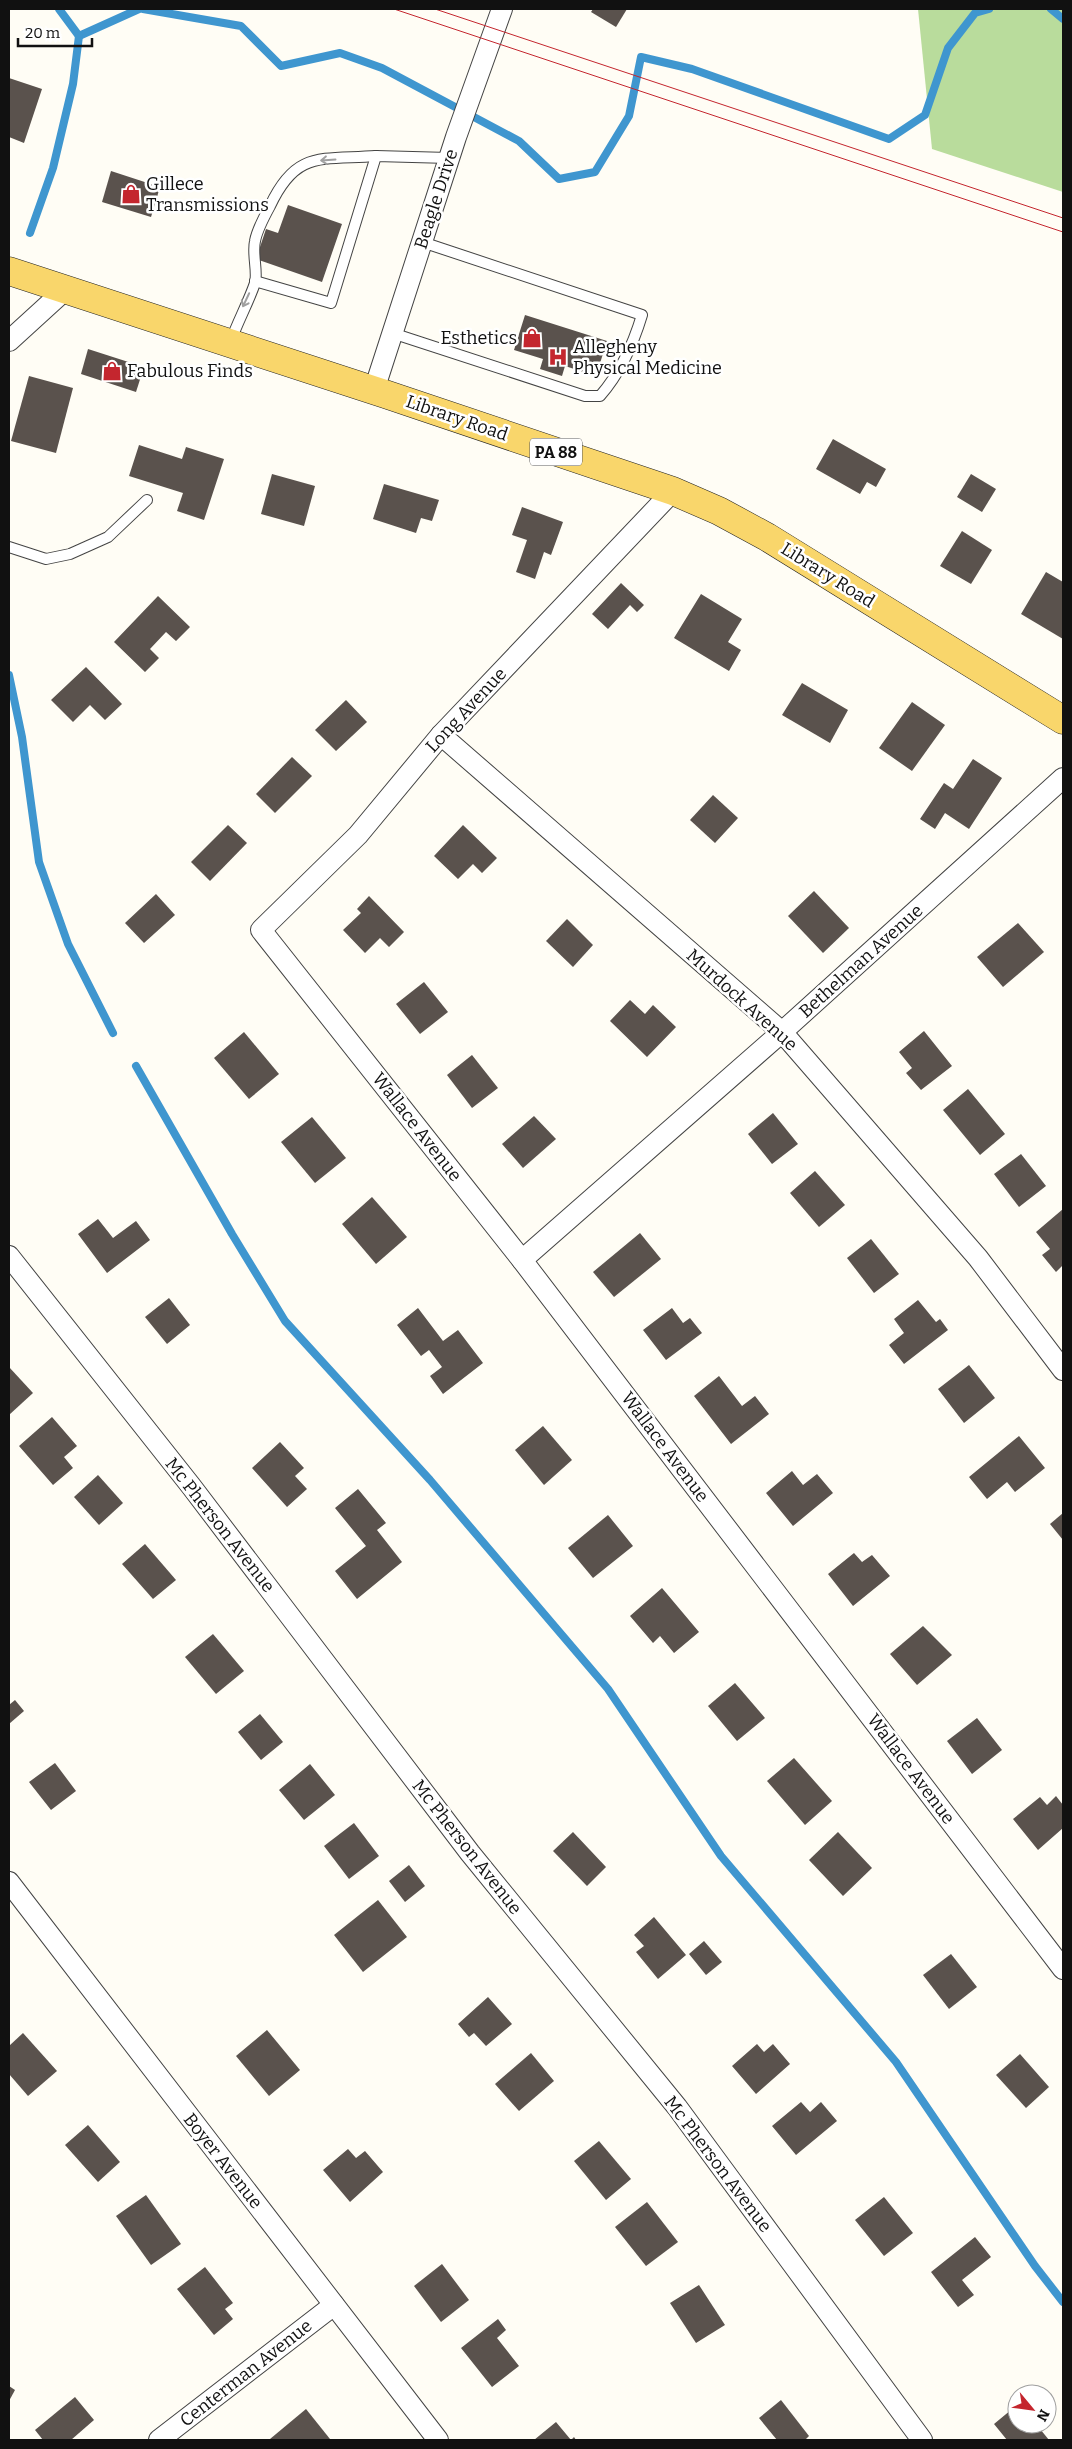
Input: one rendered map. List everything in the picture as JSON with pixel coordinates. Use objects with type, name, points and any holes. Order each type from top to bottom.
[{"type":"main road","name":"Library Road","points":[[9,271],[374,390],[673,491],[719,511],[767,537],[1063,720]]},
{"type":"street","name":"Beagle Drive","points":[[374,390],[456,137],[502,9]]},
{"type":"street","points":[[9,341],[66,289]]},
{"type":"street","name":"Long Avenue","points":[[261,930],[358,835],[441,735],[673,491]]},
{"type":"street","name":"Murdock Avenue","points":[[441,735],[782,1032],[978,1258],[1063,1370]]},
{"type":"street","name":"Bethelman Avenue","points":[[522,1260],[782,1032],[1063,778]]},
{"type":"street","name":"Wallace Avenue","points":[[261,930],[522,1260],[1063,1970]]},
{"type":"street","name":"Mc Pherson Avenue","points":[[9,1256],[191,1486],[470,1853],[677,2107],[922,2440]]},
{"type":"street","name":"Boyer Avenue","points":[[9,1882],[438,2440]]},
{"type":"street","name":"Centerman Avenue","points":[[159,2440],[334,2305]]},
{"type":"lane","points":[[230,343],[255,281],[253,257],[255,239],[278,188],[293,170],[302,164],[317,160],[376,156],[449,158]]},
{"type":"lane","points":[[255,281],[331,303],[376,156]]},
{"type":"lane","points":[[392,333],[585,396],[600,396],[611,384],[635,338],[642,315],[422,242]]},
{"type":"lane","points":[[9,547],[46,558],[70,554],[108,538],[147,500]]},
{"type":"green space","points":[[918,9],[1063,9],[1063,192],[932,149]]},
{"type":"building","points":[[593,9],[627,9],[616,27],[591,12]]},
{"type":"building","points":[[9,78],[42,89],[24,143],[9,137]]},
{"type":"building","name":"Gillece Transmissions","points":[[111,171],[160,187],[151,217],[102,202]]},
{"type":"building","points":[[288,205],[342,224],[322,282],[256,259],[266,229],[278,233]]},
{"type":"building","points":[[525,315],[607,341],[596,376],[565,366],[562,376],[540,369],[543,359],[514,350]]},
{"type":"building","name":"Fabulous Finds","points":[[88,349],[144,367],[136,392],[81,374]]},
{"type":"building","points":[[29,376],[73,388],[56,453],[11,441]]},
{"type":"building","points":[[833,439],[886,469],[876,487],[867,482],[860,494],[816,469]]},
{"type":"building","points":[[139,445],[182,459],[186,447],[224,459],[204,520],[177,511],[183,493],[129,476]]},
{"type":"building","points":[[272,474],[315,486],[304,526],[261,514]]},
{"type":"building","points":[[971,474],[996,489],[982,512],[957,497]]},
{"type":"building","points":[[384,484],[439,500],[432,521],[421,518],[416,533],[373,519]]},
{"type":"building","points":[[522,507],[563,522],[551,555],[544,552],[535,579],[516,572],[527,540],[512,535]]},
{"type":"building","points":[[962,531],[992,550],[971,584],[940,566]]},
{"type":"building","points":[[1046,572],[1063,582],[1063,639],[1021,614]]},
{"type":"building","points":[[621,583],[644,605],[637,612],[630,605],[608,629],[592,614]]},
{"type":"building","points":[[701,594],[742,619],[728,642],[741,650],[729,671],[674,638]]},
{"type":"building","points":[[158,596],[190,627],[176,641],[166,632],[150,649],[159,658],[145,672],[114,642]]},
{"type":"building","points":[[86,667],[122,704],[105,720],[90,705],[73,722],[51,700]]},
{"type":"building","points":[[802,683],[848,710],[830,743],[782,715]]},
{"type":"building","points":[[346,700],[367,722],[336,751],[315,730]]},
{"type":"building","points":[[912,702],[945,725],[912,771],[879,748]]},
{"type":"building","points":[[292,757],[312,776],[275,813],[256,794]]},
{"type":"building","points":[[973,759],[1002,778],[969,829],[945,813],[935,829],[920,819],[944,783],[953,789]]},
{"type":"building","points":[[713,795],[738,818],[715,843],[690,820]]},
{"type":"building","points":[[228,825],[247,843],[210,881],[191,862]]},
{"type":"building","points":[[463,825],[497,858],[482,873],[473,864],[458,879],[434,856]]},
{"type":"building","points":[[814,891],[849,928],[823,953],[788,916]]},
{"type":"building","points":[[156,894],[175,915],[144,943],[125,923]]},
{"type":"building","points":[[369,896],[404,932],[389,947],[380,938],[365,953],[343,930],[361,913],[357,909]]},
{"type":"building","points":[[567,919],[593,945],[573,967],[546,941]]},
{"type":"building","points":[[1018,923],[1044,952],[1003,987],[977,957]]},
{"type":"building","points":[[424,982],[448,1012],[420,1034],[396,1004]]},
{"type":"building","points":[[630,1000],[645,1014],[653,1005],[676,1027],[647,1057],[610,1021]]},
{"type":"building","points":[[924,1031],[952,1066],[921,1090],[906,1073],[912,1068],[899,1052]]},
{"type":"building","points":[[244,1032],[279,1074],[249,1099],[214,1058]]},
{"type":"building","points":[[472,1055],[498,1088],[472,1108],[447,1075]]},
{"type":"building","points":[[968,1089],[1005,1134],[980,1155],[943,1110]]},
{"type":"building","points":[[773,1113],[798,1144],[772,1164],[748,1134]]},
{"type":"building","points":[[534,1116],[556,1139],[523,1168],[502,1144]]},
{"type":"building","points":[[312,1117],[346,1158],[315,1183],[281,1142]]},
{"type":"building","points":[[1021,1154],[1046,1186],[1019,1207],[994,1174]]},
{"type":"building","points":[[815,1171],[845,1205],[819,1227],[790,1193]]},
{"type":"building","points":[[372,1197],[407,1237],[376,1264],[342,1224]]},
{"type":"building","points":[[1063,1209],[1063,1265],[1056,1272],[1042,1255],[1050,1249],[1036,1232]]},
{"type":"building","points":[[98,1219],[113,1238],[136,1221],[150,1240],[107,1273],[78,1234]]},
{"type":"building","points":[[640,1233],[661,1259],[614,1297],[593,1272]]},
{"type":"building","points":[[871,1239],[899,1274],[874,1293],[847,1258]]},
{"type":"building","points":[[169,1298],[190,1325],[167,1344],[145,1317]]},
{"type":"building","points":[[918,1300],[936,1322],[940,1319],[948,1330],[904,1364],[889,1345],[904,1333],[894,1319]]},
{"type":"building","points":[[418,1308],[443,1341],[458,1330],[483,1363],[443,1394],[430,1376],[442,1367],[429,1350],[421,1356],[397,1325]]},
{"type":"building","points":[[672,1308],[683,1323],[690,1318],[702,1333],[666,1360],[643,1330]]},
{"type":"building","points":[[969,1365],[995,1398],[964,1423],[938,1389]]},
{"type":"building","points":[[9,1367],[33,1393],[9,1415]]},
{"type":"building","points":[[719,1376],[742,1406],[755,1396],[769,1414],[731,1444],[694,1396]]},
{"type":"building","points":[[52,1417],[77,1446],[64,1457],[73,1468],[53,1485],[19,1446]]},
{"type":"building","points":[[543,1426],[572,1460],[544,1485],[515,1450]]},
{"type":"building","points":[[1019,1436],[1045,1468],[1015,1492],[1007,1482],[987,1499],[969,1477]]},
{"type":"building","points":[[280,1442],[304,1468],[295,1476],[307,1489],[287,1507],[252,1468]]},
{"type":"building","points":[[792,1471],[803,1485],[817,1474],[833,1493],[793,1526],[766,1493]]},
{"type":"building","points":[[98,1475],[123,1503],[99,1525],[74,1497]]},
{"type":"building","points":[[358,1489],[386,1523],[377,1530],[402,1562],[357,1599],[335,1571],[366,1546],[335,1508]]},
{"type":"building","points":[[1063,1513],[1063,1540],[1050,1524]]},
{"type":"building","points":[[608,1515],[633,1546],[593,1578],[568,1548]]},
{"type":"building","points":[[145,1544],[176,1580],[153,1599],[122,1564]]},
{"type":"building","points":[[854,1553],[862,1562],[872,1555],[890,1576],[853,1606],[828,1574]]},
{"type":"building","points":[[662,1588],[699,1632],[674,1653],[660,1636],[653,1643],[630,1616]]},
{"type":"building","points":[[923,1626],[952,1655],[917,1685],[890,1654]]},
{"type":"building","points":[[213,1634],[244,1671],[216,1694],[185,1657]]},
{"type":"building","points":[[735,1683],[765,1718],[737,1741],[708,1706]]},
{"type":"building","points":[[15,1700],[24,1711],[9,1724],[9,1705]]},
{"type":"building","points":[[260,1714],[283,1742],[261,1760],[238,1732]]},
{"type":"building","points":[[977,1718],[1002,1750],[972,1774],[947,1741]]},
{"type":"building","points":[[794,1758],[832,1801],[805,1825],[767,1781]]},
{"type":"building","points":[[55,1763],[76,1791],[51,1810],[29,1782]]},
{"type":"building","points":[[310,1764],[335,1795],[304,1820],[279,1790]]},
{"type":"building","points":[[1056,1796],[1063,1805],[1063,1828],[1038,1850],[1013,1819],[1040,1797],[1047,1805]]},
{"type":"building","points":[[354,1823],[379,1856],[349,1879],[324,1846]]},
{"type":"building","points":[[573,1832],[606,1867],[587,1886],[553,1851]]},
{"type":"building","points":[[838,1832],[872,1868],[843,1896],[809,1860]]},
{"type":"building","points":[[409,1865],[425,1886],[405,1902],[389,1881]]},
{"type":"building","points":[[378,1900],[407,1937],[363,1972],[334,1935]]},
{"type":"building","points":[[654,1917],[686,1955],[658,1979],[636,1952],[644,1946],[634,1935]]},
{"type":"building","points":[[704,1941],[722,1962],[706,1975],[689,1954]]},
{"type":"building","points":[[951,1954],[977,1987],[949,2009],[923,1975]]},
{"type":"building","points":[[488,1997],[512,2024],[486,2046],[474,2033],[469,2037],[458,2024]]},
{"type":"building","points":[[267,2030],[300,2070],[269,2096],[236,2056]]},
{"type":"building","points":[[23,2033],[57,2071],[28,2096],[9,2074],[9,2046]]},
{"type":"building","points":[[757,2044],[764,2052],[773,2044],[790,2064],[756,2094],[732,2066]]},
{"type":"building","points":[[531,2053],[554,2081],[519,2111],[495,2084]]},
{"type":"building","points":[[1020,2054],[1049,2087],[1026,2108],[996,2075]]},
{"type":"building","points":[[801,2102],[810,2112],[821,2102],[837,2121],[796,2155],[772,2126]]},
{"type":"building","points":[[88,2125],[120,2162],[98,2182],[65,2145]]},
{"type":"building","points":[[599,2141],[631,2179],[606,2200],[574,2161]]},
{"type":"building","points":[[348,2149],[356,2158],[365,2151],[383,2172],[350,2202],[323,2170]]},
{"type":"building","points":[[146,2195],[181,2244],[151,2265],[116,2216]]},
{"type":"building","points":[[884,2197],[913,2233],[884,2256],[855,2220]]},
{"type":"building","points":[[647,2202],[678,2242],[646,2266],[615,2227]]},
{"type":"building","points":[[975,2237],[991,2257],[962,2280],[974,2295],[958,2307],[931,2272]]},
{"type":"building","points":[[442,2264],[469,2300],[441,2322],[414,2286]]},
{"type":"building","points":[[205,2267],[233,2303],[225,2309],[233,2319],[214,2335],[177,2289]]},
{"type":"building","points":[[699,2285],[725,2325],[696,2343],[670,2303]]},
{"type":"building","points":[[498,2319],[506,2330],[497,2338],[519,2366],[492,2387],[461,2348]]},
{"type":"building","points":[[9,2386],[15,2390],[9,2401]]},
{"type":"building","points":[[75,2397],[94,2420],[71,2440],[43,2440],[35,2430]]},
{"type":"building","points":[[781,2400],[809,2436],[805,2440],[777,2440],[759,2418]]},
{"type":"building","points":[[306,2409],[330,2439],[270,2439]]},
{"type":"building","points":[[1007,2413],[1007,2434],[1044,2434],[1049,2440],[1007,2440],[994,2424]]},
{"type":"building","points":[[556,2422],[571,2440],[534,2440]]},
{"type":"waterway","points":[[59,9],[79,36],[139,9]]},
{"type":"waterway","points":[[143,9],[241,26],[281,66],[340,53],[382,68],[519,141],[559,179],[595,172],[629,116],[641,57],[692,69],[889,139],[925,115],[948,48],[975,13],[989,9]]},
{"type":"waterway","points":[[1051,9],[1063,19]]},
{"type":"waterway","points":[[30,233],[53,168],[73,84],[79,36]]},
{"type":"waterway","points":[[9,675],[22,737],[39,862],[68,944],[113,1033]]},
{"type":"waterway","points":[[136,1066],[232,1234],[285,1321],[430,1480],[608,1689],[721,1856],[896,2062],[1035,2266],[1063,2302]]},
{"type":"tram line","points":[[394,9],[1063,232]]},
{"type":"tram line","points":[[435,9],[1063,218]]},
{"type":"place","name":"Gillece Transmissions","points":[[131,194]]},
{"type":"place","name":"Esthetics","points":[[532,338]]},
{"type":"place","name":"Allegheny Physical Medicine","points":[[558,357]]},
{"type":"place","name":"Fabulous Finds","points":[[112,371]]}]
